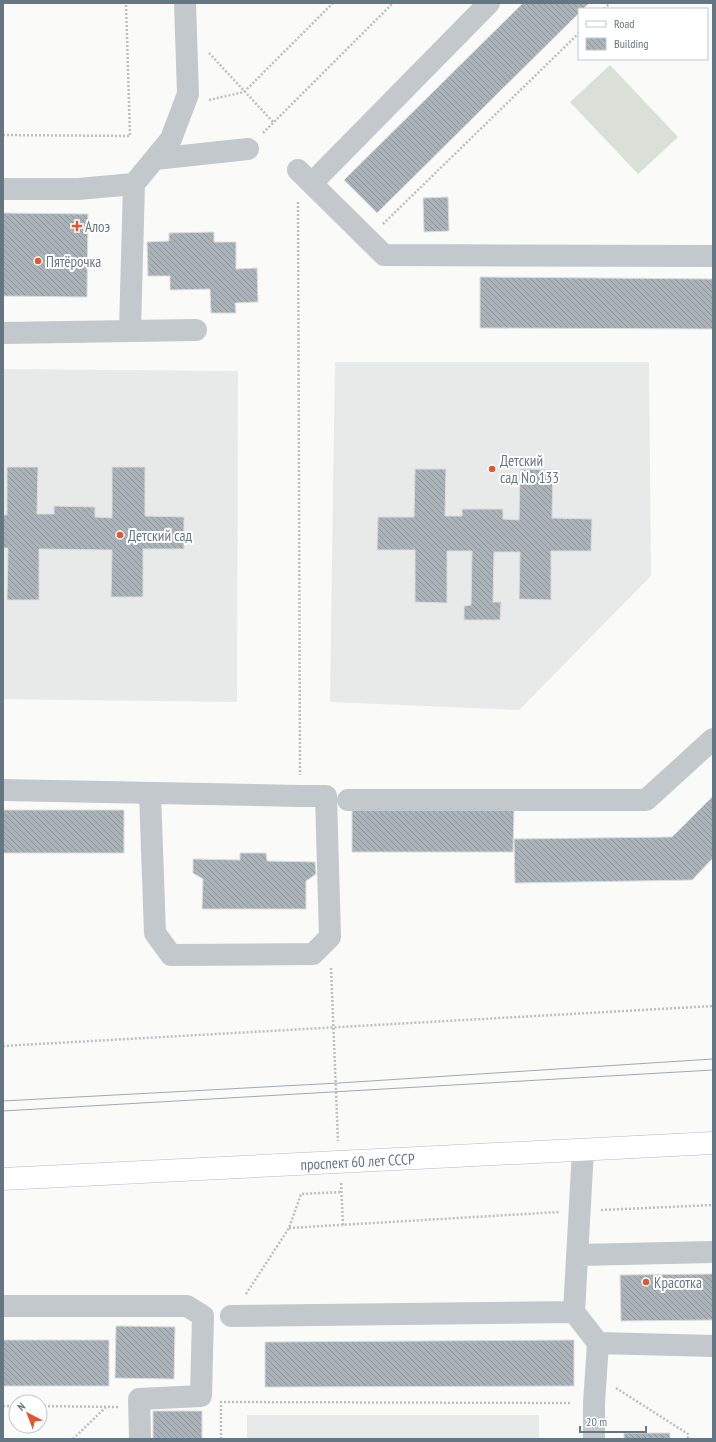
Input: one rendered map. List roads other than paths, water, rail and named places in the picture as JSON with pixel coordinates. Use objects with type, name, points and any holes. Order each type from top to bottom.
[{"type":"main road","name":"проспект 60 лет СССР","points":[[3,1179],[713,1143]]},
{"type":"lane","points":[[130,330],[134,184],[171,139],[188,94],[185,3]]},
{"type":"lane","points":[[489,3],[305,176],[384,255],[713,256]]},
{"type":"lane","points":[[155,159],[248,149]]},
{"type":"lane","points":[[3,189],[78,190],[134,184]]},
{"type":"lane","points":[[3,333],[196,330]]},
{"type":"lane","points":[[348,800],[646,800],[713,739]]},
{"type":"lane","points":[[3,790],[326,796],[330,937],[314,954],[171,955],[156,933],[150,793]]},
{"type":"lane","points":[[583,1150],[574,1312],[598,1343],[594,1403],[594,1439]]},
{"type":"lane","points":[[577,1255],[713,1252]]},
{"type":"lane","points":[[3,1306],[187,1306],[215,1316],[574,1312]]},
{"type":"lane","points":[[140,1439],[139,1399],[201,1396],[215,1316]]},
{"type":"lane","points":[[598,1343],[713,1346]]},
{"type":"tram line","points":[[3,1101],[339,1083],[713,1059]]},
{"type":"tram line","points":[[3,1111],[713,1070]]},
{"type":"place","name":"Алоэ","points":[[77,226]]},
{"type":"place","name":"Пятёрочка","points":[[38,261]]},
{"type":"place","name":"Детский сад No 133","points":[[492,469]]},
{"type":"place","name":"Детский сад","points":[[120,535]]},
{"type":"place","name":"Красотка","points":[[646,1282]]}]
